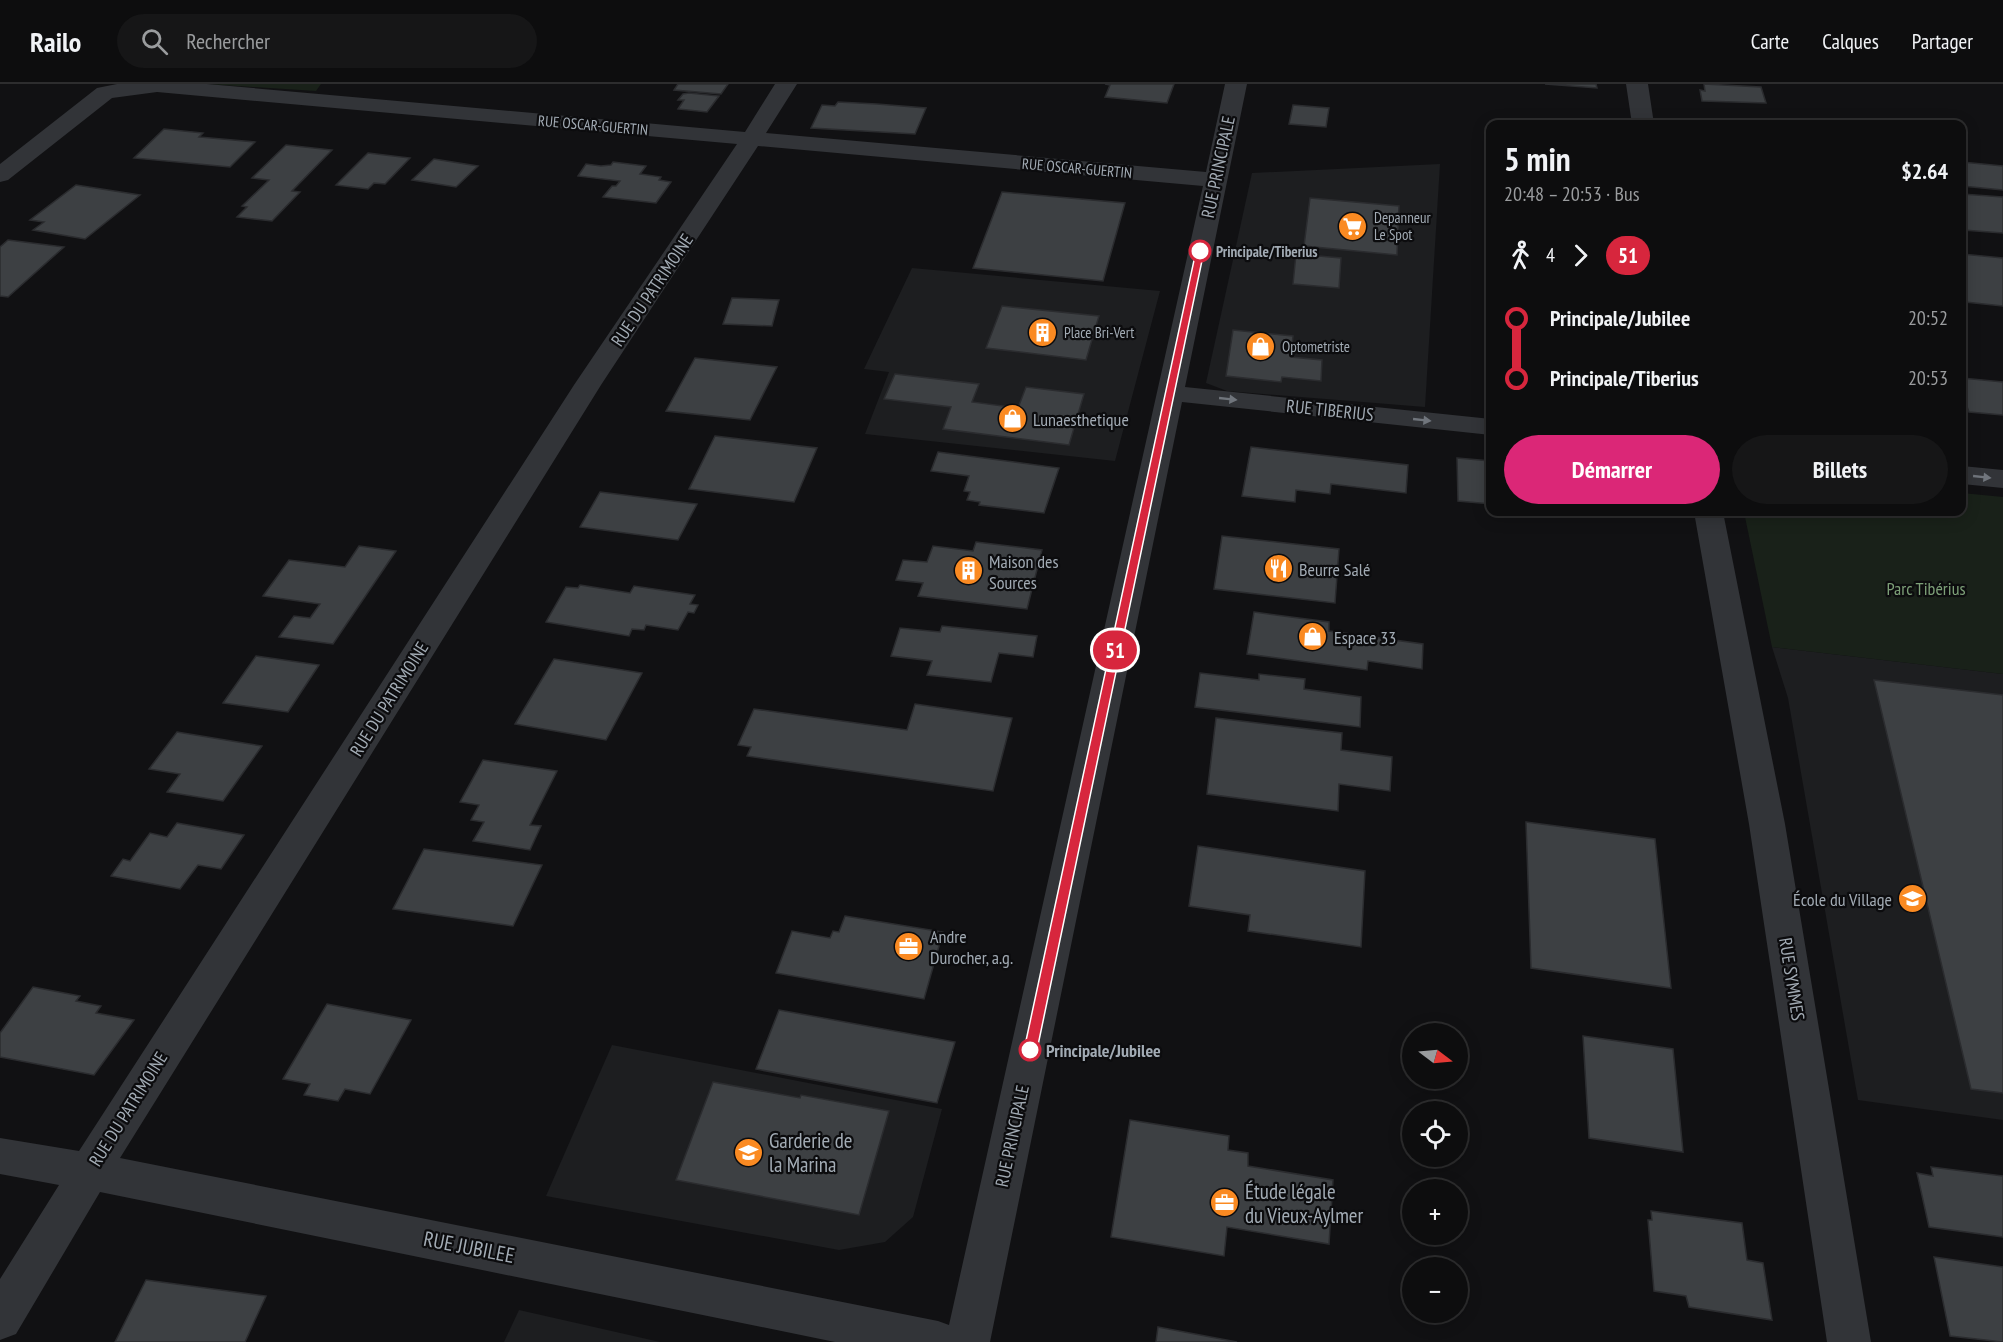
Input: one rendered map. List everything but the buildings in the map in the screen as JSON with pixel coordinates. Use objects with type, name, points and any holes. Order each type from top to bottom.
[{"type":"street","name":"RUE DU PATRIMOINE","points":[[0,1319],[89,1172],[561,427],[752,140],[786,84]]},
{"type":"street","name":"RUE PRINCIPALE","points":[[968,1342],[1236,84]]},
{"type":"street","points":[[1636,84],[1642,120]]},
{"type":"street","name":"RUE OSCAR-GUERTIN","points":[[0,175],[105,93],[128,88],[157,86],[1215,180]]},
{"type":"street","name":"RUE TIBERIUS","points":[[1170,393],[1486,426]]},
{"type":"street","points":[[1966,475],[2003,479]]},
{"type":"street","name":"RUE SYMMES","points":[[1709,516],[1767,824],[1850,1342]]},
{"type":"street","name":"RUE JUBILEE","points":[[0,1156],[179,1188],[938,1342]]},
{"type":"shaded area","points":[[1440,164],[1425,407],[1227,391],[1206,383],[1252,173]]},
{"type":"shaded area","points":[[912,268],[1160,291],[1115,461],[865,434],[889,372],[864,369]]},
{"type":"shaded area","name":"École du Village","points":[[1772,647],[2003,674],[2003,1120],[1858,1100],[1788,698]]},
{"type":"shaded area","name":"Garderie de la Marina","points":[[612,1045],[942,1109],[913,1217],[885,1242],[839,1250],[546,1196]]},
{"type":"shaded area","points":[[519,1310],[660,1342],[504,1342]]},
{"type":"green space","points":[[207,84],[321,84],[316,91]]},
{"type":"green space","name":"Parc Tibérius","points":[[1966,493],[2003,497],[2003,674],[1772,647],[1745,516],[1966,516]]},
{"type":"bus line","name":"51","points":[[1030,1050],[1200,251]]},
{"type":"place","name":"Depanneur Le Spot","points":[[1353,226]]},
{"type":"place","name":"Principale/Tiberius","points":[[1200,251]]},
{"type":"place","name":"Place Bri-Vert","points":[[1043,332]]},
{"type":"place","name":"Optometriste","points":[[1261,346]]},
{"type":"place","name":"Lunaesthetique","points":[[1012,419]]},
{"type":"place","name":"Beurre Salé","points":[[1278,569]]},
{"type":"place","name":"Maison des Sources","points":[[968,571]]},
{"type":"place","name":"Espace 33","points":[[1313,637]]},
{"type":"place","name":"École du Village","points":[[1913,899]]},
{"type":"place","name":"Andre Durocher, a.g.","points":[[909,946]]},
{"type":"place","name":"Principale/Jubilee","points":[[1030,1050]]},
{"type":"place","name":"Garderie de la Marina","points":[[748,1152]]},
{"type":"place","name":"Étude légale du Vieux-Aylmer","points":[[1224,1203]]}]
